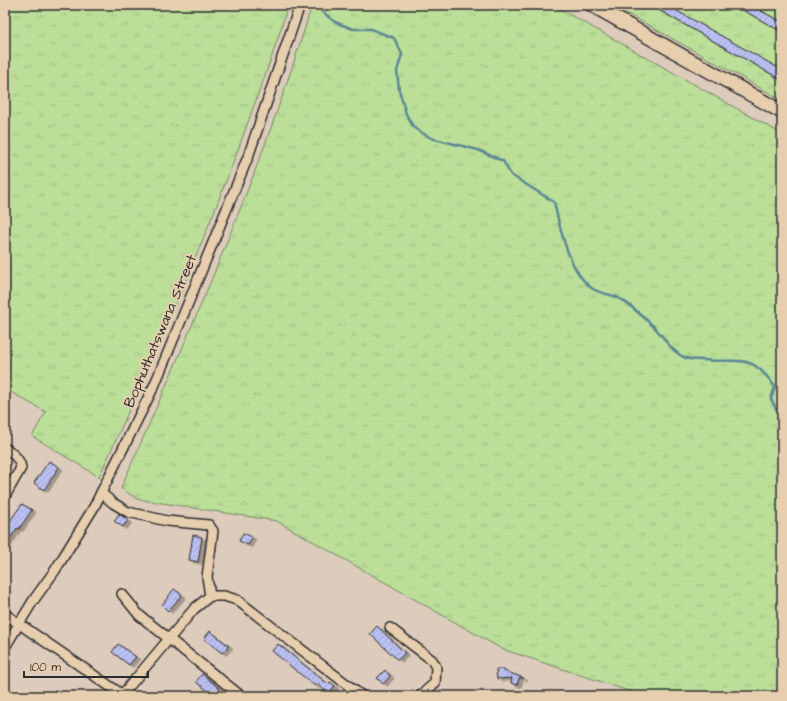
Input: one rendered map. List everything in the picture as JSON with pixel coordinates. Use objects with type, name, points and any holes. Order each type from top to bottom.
[{"type":"street","points":[[592,5],[782,112]]},
{"type":"street","name":"Bophuthatswana Street","points":[[5,647],[19,623],[56,569],[101,493],[155,384],[248,157],[299,9]]},
{"type":"street","points":[[5,448],[21,463],[21,468],[5,496]]},
{"type":"street","points":[[101,493],[113,504],[128,512],[167,521],[209,525],[213,531],[207,577],[210,596]]},
{"type":"street","points":[[122,594],[139,615],[241,696]]},
{"type":"street","points":[[5,614],[123,695],[194,609],[210,596],[224,596],[238,600],[362,696]]},
{"type":"street","points":[[390,628],[432,660],[436,667],[435,682],[420,696]]},
{"type":"green space","points":[[5,5],[288,5],[267,70],[218,202],[160,340],[99,477],[32,436],[46,412],[5,389]]},
{"type":"green space","points":[[312,5],[553,5],[782,134],[782,696],[644,696],[502,649],[277,521],[137,499],[121,488],[199,309],[248,189],[271,128]]},
{"type":"green space","points":[[612,5],[782,5],[782,100]]},
{"type":"building","points":[[650,5],[671,5],[670,7],[782,70],[780,79]]},
{"type":"building","points":[[734,5],[753,5],[762,10],[761,11],[782,22],[782,32]]},
{"type":"building","points":[[49,461],[59,467],[44,490],[34,483]]},
{"type":"building","points":[[22,504],[32,510],[19,529],[17,528],[5,547],[5,528]]},
{"type":"building","points":[[119,514],[128,520],[123,527],[114,521]]},
{"type":"building","points":[[243,533],[252,537],[248,545],[239,541]]},
{"type":"building","points":[[193,535],[202,537],[198,562],[189,560]]},
{"type":"building","points":[[174,589],[182,595],[168,611],[162,605]]},
{"type":"building","points":[[377,626],[405,653],[398,660],[370,634]]},
{"type":"building","points":[[210,631],[229,646],[222,653],[204,639]]},
{"type":"building","points":[[118,644],[136,657],[129,665],[112,652]]},
{"type":"building","points":[[278,644],[328,684],[330,682],[335,686],[328,694],[317,683],[315,686],[272,651]]},
{"type":"building","points":[[496,669],[504,669],[504,671],[524,678],[519,678],[517,685],[511,683],[512,678],[497,679]]},
{"type":"building","points":[[385,670],[390,676],[383,684],[377,678]]},
{"type":"building","points":[[202,674],[220,689],[215,696],[196,682]]},
{"type":"waterway","points":[[310,5],[320,10],[335,22],[353,29],[371,29],[394,38],[402,54],[397,71],[399,90],[406,114],[414,128],[431,138],[478,150],[503,161],[511,175],[554,202],[563,237],[572,261],[585,282],[593,289],[616,297],[629,305],[655,327],[675,352],[686,358],[744,362],[759,368],[775,387],[771,399],[776,409],[782,411]]}]
